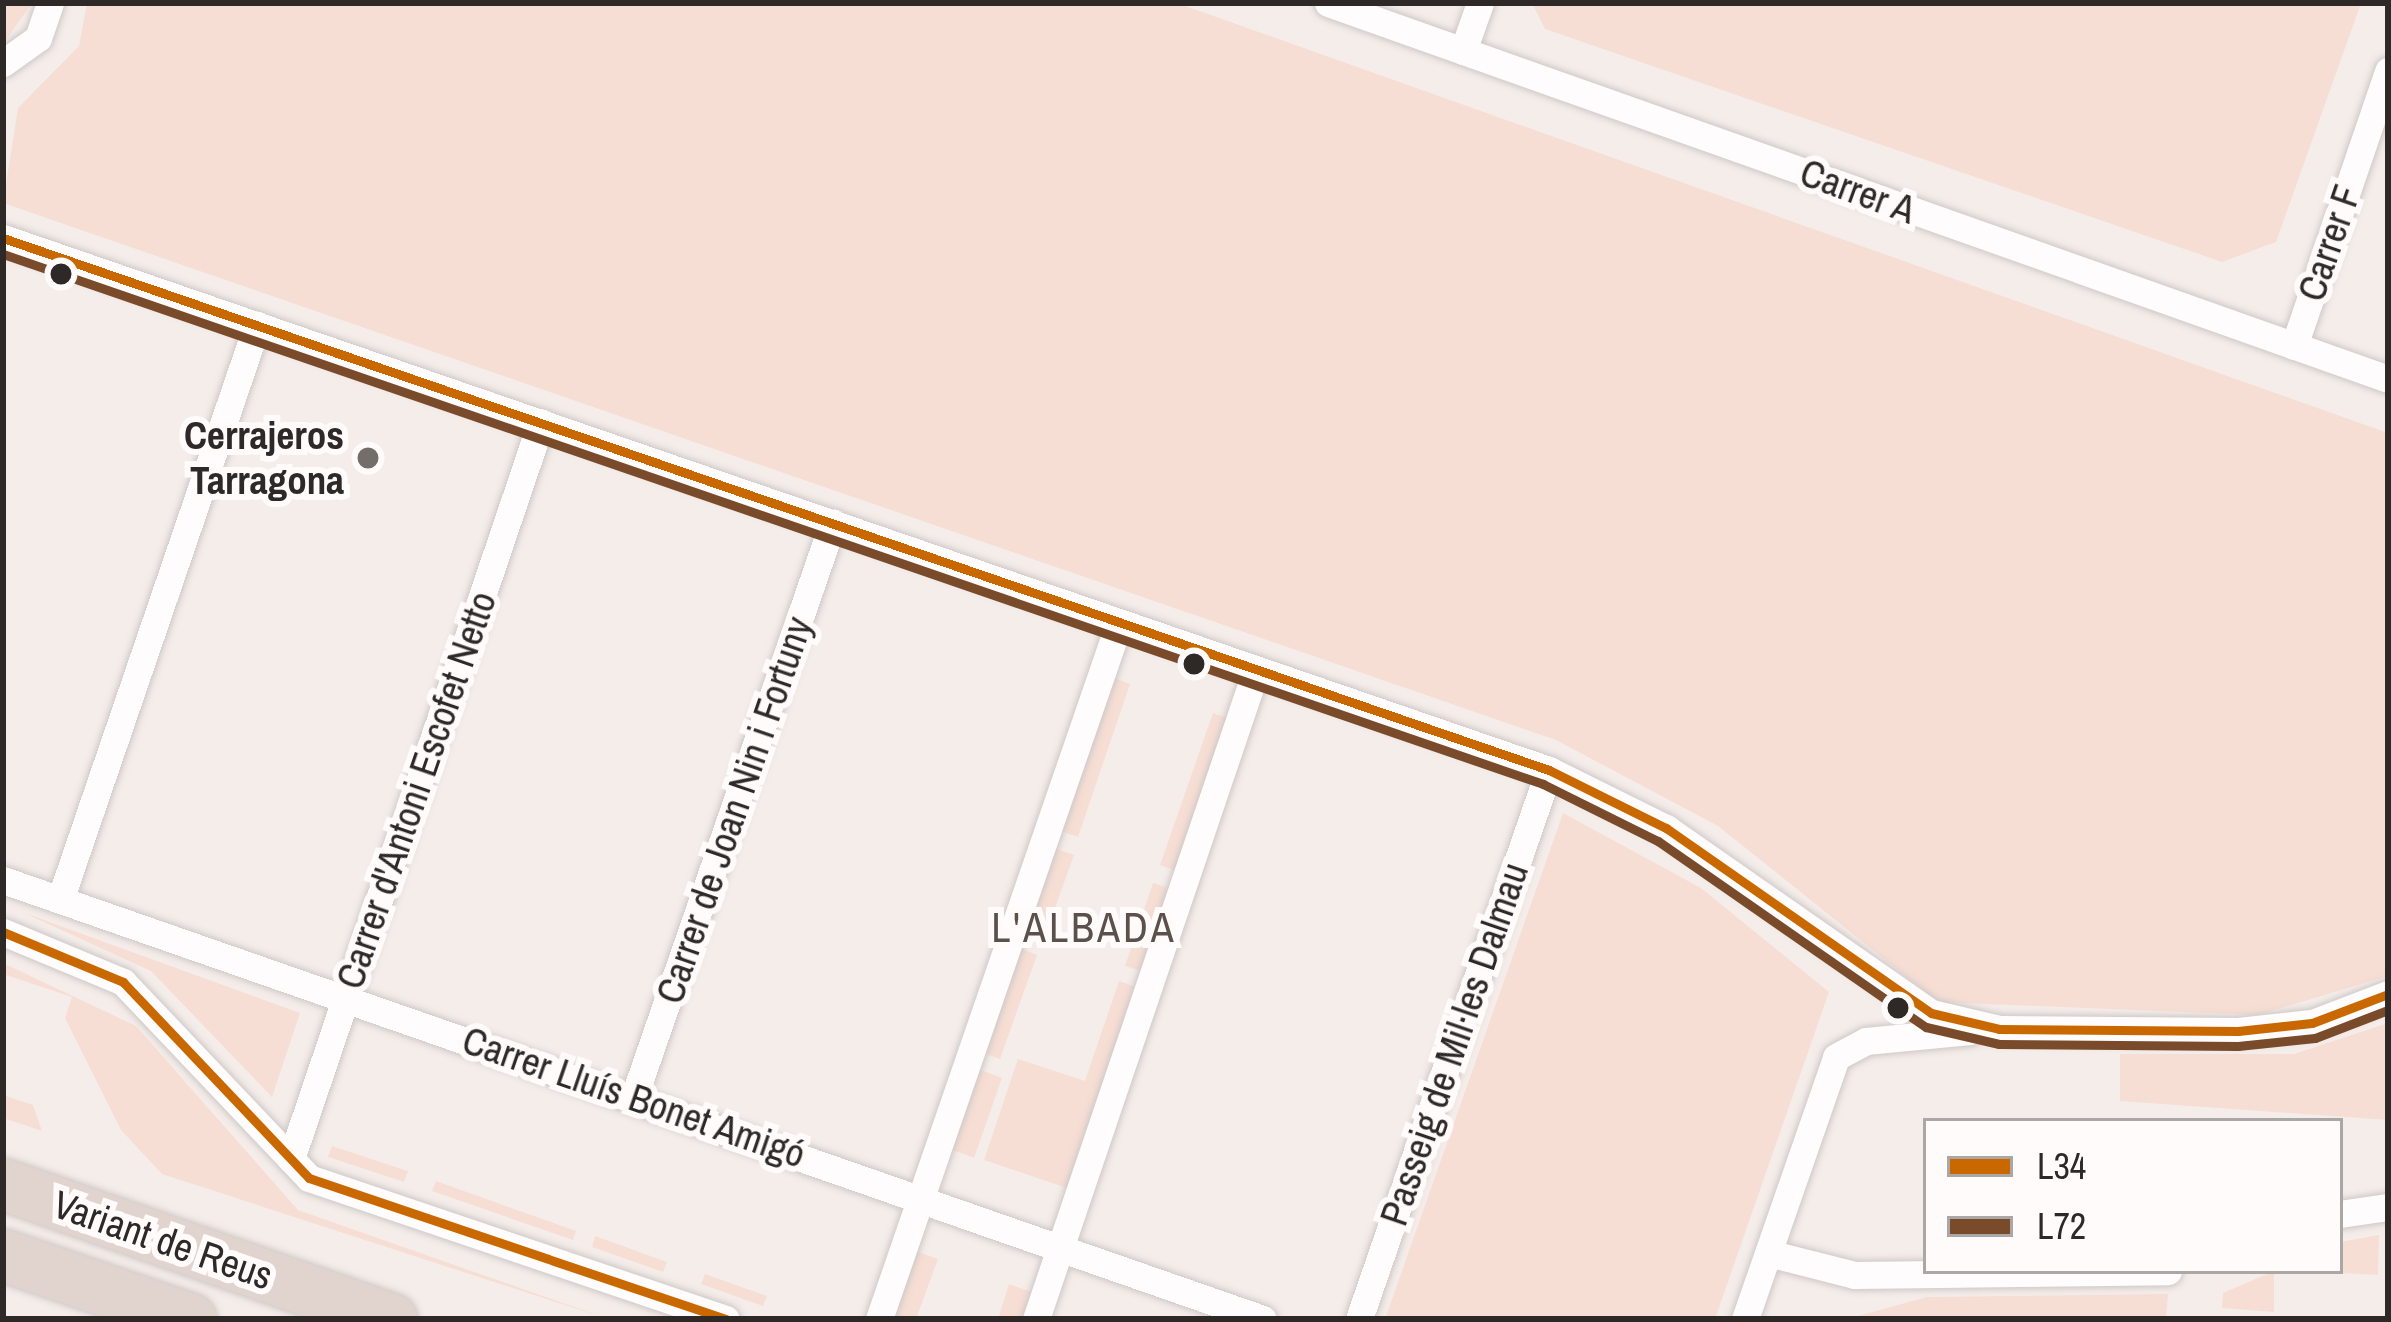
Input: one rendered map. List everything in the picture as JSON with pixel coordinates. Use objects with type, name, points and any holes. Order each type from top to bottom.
[{"type":"highway","name":"Variant de Reus","points":[[3,1184],[391,1319]]},
{"type":"highway","name":"Variant de Reus","points":[[3,1255],[190,1319]]},
{"type":"street","points":[[5,67],[38,38],[50,3]]},
{"type":"street","points":[[1463,51],[1480,3]]},
{"type":"street","name":"Carrer A","points":[[1346,6],[2388,379]]},
{"type":"street","name":"Carrer F","points":[[2294,346],[2388,71]]},
{"type":"street","points":[[3,238],[1549,770],[1666,828],[1931,1013],[2000,1029]]},
{"type":"street","points":[[60,900],[257,325]]},
{"type":"street","name":"Carrer d'Antoni Escofet Netto","points":[[291,1159],[542,422]]},
{"type":"street","name":"Carrer de Joan Nin i Fortuny","points":[[634,1097],[833,522]]},
{"type":"street","points":[[879,1319],[1119,622]]},
{"type":"street","points":[[1036,1319],[1256,670]]},
{"type":"street","name":"Passeig de Mil·les Dalmau","points":[[1360,1319],[1549,770]]},
{"type":"street","name":"Carrer Lluís Bonet Amigó","points":[[3,880],[1264,1319]]},
{"type":"street","points":[[3,932],[123,982],[291,1159],[339,1191],[726,1319]]},
{"type":"street","points":[[1745,1319],[1836,1057],[1885,1038],[2000,1029],[2238,1031],[2312,1023],[2388,994]]},
{"type":"street","points":[[2343,1214],[2388,1207]]},
{"type":"street","points":[[1768,1253],[1855,1276],[1980,1274]]},
{"type":"shaded area","points":[[3,3],[32,3],[3,44]]},
{"type":"shaded area","points":[[87,3],[1177,3],[2388,433],[2388,976],[2258,1015],[1938,1002],[1718,826],[1556,740],[3,203],[18,108],[79,46]]},
{"type":"shaded area","points":[[1532,3],[2361,3],[2276,242],[2222,262],[1545,29]]},
{"type":"shaded area","points":[[1114,678],[1130,684],[1078,837],[1061,831]]},
{"type":"shaded area","points":[[1213,713],[1230,719],[1179,872],[1160,865]]},
{"type":"shaded area","points":[[1563,813],[1701,888],[1829,992],[1715,1319],[1385,1319]]},
{"type":"shaded area","points":[[1054,848],[1074,855],[1044,938],[1025,931]]},
{"type":"shaded area","points":[[1153,883],[1172,889],[1144,972],[1125,966]]},
{"type":"shaded area","points":[[22,912],[300,1013],[272,1097],[151,971]]},
{"type":"shaded area","points":[[1020,948],[1037,955],[1000,1059],[983,1053]]},
{"type":"shaded area","points":[[3,963],[136,1026],[298,1210],[608,1319],[162,1174],[121,1130],[65,1018],[72,997],[3,974]]},
{"type":"shaded area","points":[[1119,981],[1139,988],[1070,1189],[984,1160],[1018,1059],[1085,1081]]},
{"type":"shaded area","points":[[2388,1023],[2388,1120],[2120,1101],[2120,1054],[2294,1054]]},
{"type":"shaded area","points":[[978,1069],[1002,1078],[974,1158],[950,1149]]},
{"type":"shaded area","points":[[3,1095],[33,1105],[42,1131],[3,1118]]},
{"type":"shaded area","points":[[332,1146],[408,1171],[404,1182],[328,1157]]},
{"type":"shaded area","points":[[436,1181],[576,1231],[573,1240],[432,1191]]},
{"type":"shaded area","points":[[2379,1235],[2378,1275],[2343,1273],[2343,1241]]},
{"type":"shaded area","points":[[595,1236],[667,1262],[663,1272],[592,1247]]},
{"type":"shaded area","points":[[915,1251],[938,1259],[916,1319],[892,1319]]},
{"type":"shaded area","points":[[705,1274],[767,1296],[763,1306],[701,1284]]},
{"type":"shaded area","points":[[2274,1274],[2274,1312],[2222,1308],[2223,1293]]},
{"type":"shaded area","points":[[1009,1284],[1032,1292],[1023,1319],[998,1319]]},
{"type":"shaded area","points":[[2168,1294],[2166,1319],[1847,1319],[1927,1297]]},
{"type":"transit line","name":"L34","points":[[3,238],[1549,770],[1666,828],[1931,1013],[1999,1029],[2238,1031],[2312,1023],[2388,994]]},
{"type":"transit line","name":"L72","points":[[3,254],[1543,784],[1658,841],[1926,1027],[1999,1044],[2238,1046],[2315,1038],[2388,1010]]},
{"type":"transit line","name":"L34","points":[[3,932],[123,982],[309,1178],[726,1319]]},
{"type":"place","name":"Cerrajeros Tarragona","points":[[368,458]]},
{"type":"district","name":"L'ALBADA","points":[[1084,927]]}]
